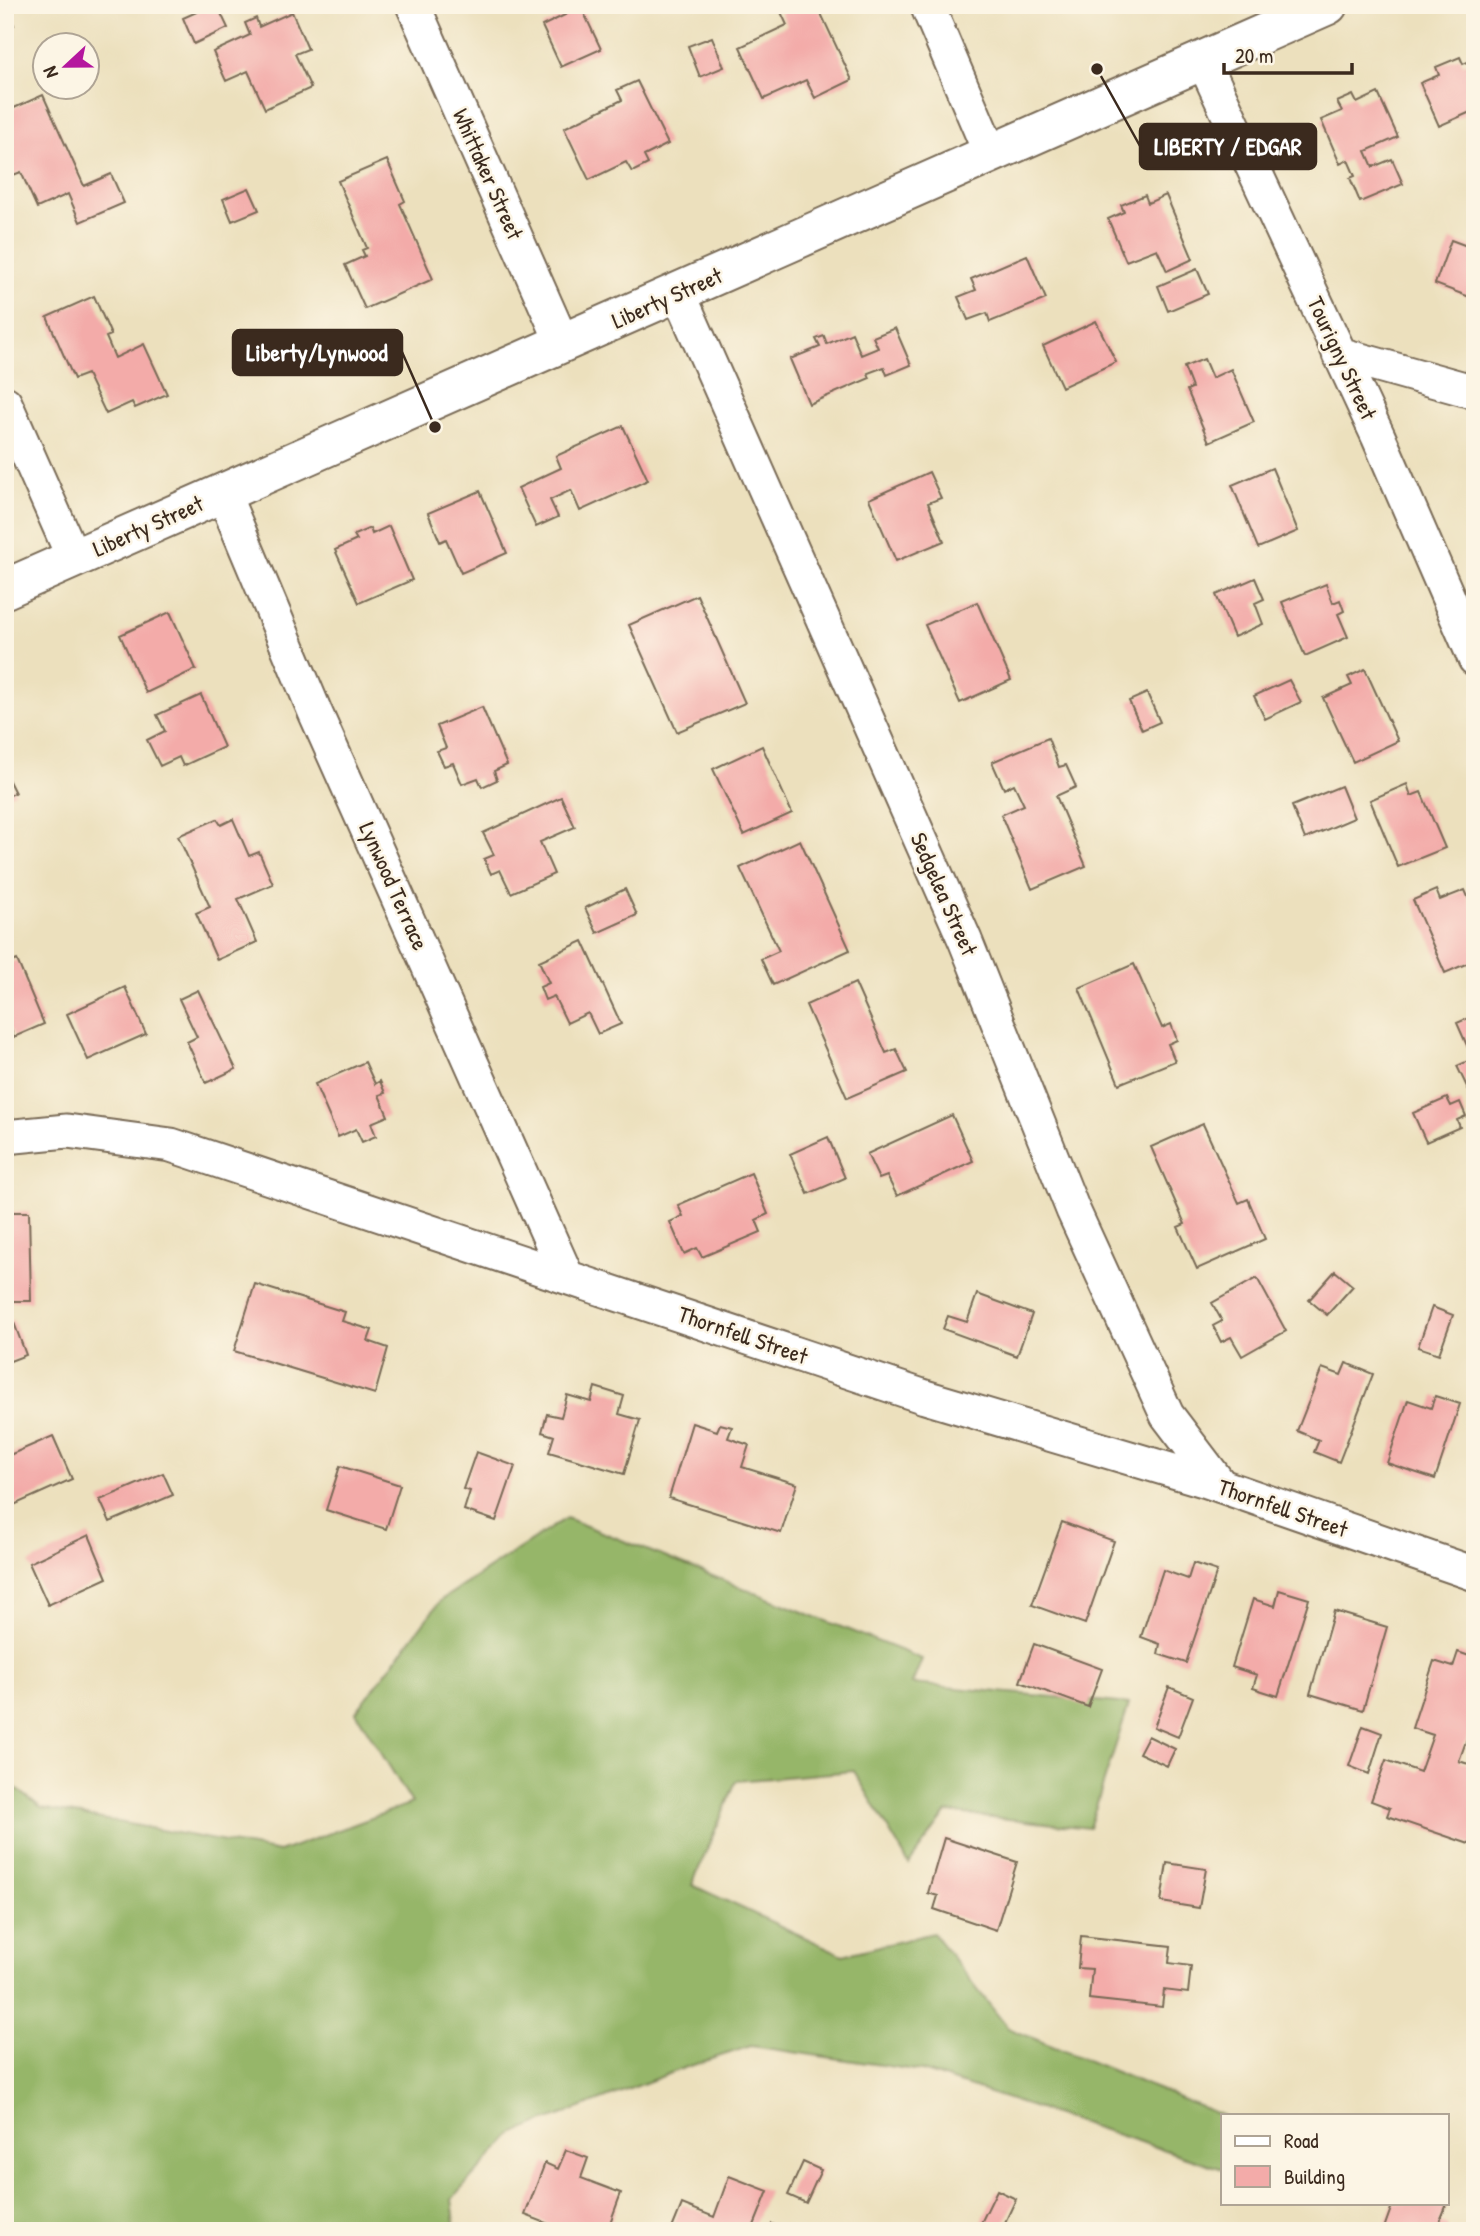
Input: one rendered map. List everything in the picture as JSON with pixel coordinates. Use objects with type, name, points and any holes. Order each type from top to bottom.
[{"type":"main road","name":"Liberty Street","points":[[5,589],[1328,5]]},
{"type":"street","name":"Whittaker Street","points":[[413,5],[563,344]]},
{"type":"street","points":[[927,5],[991,155]]},
{"type":"street","name":"Tourigny Street","points":[[1203,61],[1378,436],[1475,659]]},
{"type":"street","name":"Sedgelea Street","points":[[678,292],[965,940],[1073,1210],[1167,1415],[1222,1486]]},
{"type":"street","points":[[1339,354],[1475,392]]},
{"type":"street","points":[[5,403],[74,559]]},
{"type":"street","name":"Lynwood Terrace","points":[[223,493],[316,712],[568,1277]]},
{"type":"street","name":"Thornfell Street","points":[[5,1137],[67,1131],[171,1145],[925,1397],[1222,1486],[1475,1574]]},
{"type":"green space","points":[[566,1518],[922,1659],[912,1684],[1129,1704],[1089,1828],[947,1812],[909,1864],[854,1771],[736,1781],[692,1885],[843,1955],[933,1933],[1008,2028],[1221,2115],[1221,2168],[922,2071],[751,2046],[684,2068],[512,2134],[452,2199],[456,2231],[5,2231],[5,1780],[42,1808],[279,1852],[412,1803],[356,1712],[441,1600]]},
{"type":"building","points":[[5,5],[14,25],[5,29]]},
{"type":"building","points":[[217,5],[228,28],[194,44],[183,18]]},
{"type":"building","points":[[563,5],[589,5],[582,9],[601,49],[561,67],[542,26],[567,14]]},
{"type":"building","points":[[791,5],[817,5],[852,80],[815,98],[806,80],[764,99],[740,47],[787,25],[780,10]]},
{"type":"building","points":[[1060,5],[1078,5],[1063,12]]},
{"type":"building","points":[[292,12],[308,49],[295,54],[311,88],[265,109],[248,71],[226,81],[213,52],[250,35],[245,23],[256,18],[259,27]]},
{"type":"building","points":[[712,37],[724,67],[700,77],[688,46]]},
{"type":"building","points":[[1460,57],[1463,64],[1475,59],[1475,110],[1439,126],[1420,83],[1439,75],[1436,67]]},
{"type":"building","points":[[637,81],[668,144],[644,156],[648,164],[632,172],[626,162],[589,180],[564,128],[622,100],[617,90]]},
{"type":"building","points":[[1378,93],[1398,137],[1366,151],[1373,167],[1392,159],[1403,184],[1360,202],[1350,178],[1355,176],[1348,160],[1340,164],[1321,120],[1342,111],[1337,102],[1353,95],[1357,103]]},
{"type":"building","points":[[32,100],[46,102],[84,186],[111,174],[124,203],[80,222],[68,194],[37,208],[21,172],[5,178],[5,112]]},
{"type":"building","points":[[387,160],[405,201],[400,204],[433,279],[365,309],[345,265],[365,256],[362,250],[367,248],[338,181]]},
{"type":"building","points":[[249,188],[259,210],[232,221],[223,199]]},
{"type":"building","points":[[1145,195],[1148,203],[1166,195],[1193,259],[1167,271],[1157,249],[1126,261],[1108,219],[1124,212],[1121,205]]},
{"type":"building","points":[[1451,240],[1475,249],[1475,299],[1435,284]]},
{"type":"building","points":[[1027,255],[1046,299],[990,322],[987,313],[968,320],[958,297],[976,290],[971,279]]},
{"type":"building","points":[[1197,269],[1208,294],[1168,311],[1158,286]]},
{"type":"building","points":[[94,296],[111,335],[106,337],[115,358],[144,344],[167,394],[135,408],[132,402],[106,414],[87,374],[74,379],[47,317]]},
{"type":"building","points":[[1096,321],[1116,362],[1062,387],[1043,346]]},
{"type":"building","points":[[895,328],[911,365],[887,375],[884,367],[868,373],[870,378],[809,404],[790,359],[820,347],[816,339],[824,336],[827,344],[852,333],[861,355],[878,348],[873,337]]},
{"type":"building","points":[[1204,359],[1212,378],[1231,369],[1254,422],[1209,442],[1187,390],[1192,388],[1184,367]]},
{"type":"building","points":[[623,426],[648,480],[580,511],[571,490],[550,500],[558,517],[536,527],[518,488],[561,468],[556,456]]},
{"type":"building","points":[[1272,468],[1298,531],[1258,548],[1232,485]]},
{"type":"building","points":[[929,472],[941,498],[928,503],[944,541],[896,561],[869,499]]},
{"type":"building","points":[[480,491],[507,553],[461,573],[446,539],[440,542],[428,513]]},
{"type":"building","points":[[389,526],[412,580],[359,603],[335,550],[357,540],[354,535],[370,528],[372,534]]},
{"type":"building","points":[[1255,578],[1264,599],[1255,603],[1263,624],[1234,637],[1216,595]]},
{"type":"building","points":[[1326,584],[1333,603],[1340,600],[1344,611],[1338,614],[1348,637],[1305,656],[1282,602]]},
{"type":"building","points":[[697,595],[745,703],[677,732],[629,625]]},
{"type":"building","points":[[977,602],[1011,680],[960,703],[925,625]]},
{"type":"building","points":[[170,612],[196,669],[146,693],[120,635]]},
{"type":"building","points":[[1365,669],[1398,741],[1353,762],[1323,698],[1352,685],[1348,677]]},
{"type":"building","points":[[1289,680],[1301,702],[1265,719],[1254,696]]},
{"type":"building","points":[[1147,693],[1160,722],[1142,730],[1129,701]]},
{"type":"building","points":[[201,695],[224,747],[183,766],[179,757],[160,766],[147,740],[165,731],[157,715]]},
{"type":"building","points":[[482,707],[507,765],[494,771],[497,780],[482,787],[478,778],[462,784],[453,763],[444,766],[437,751],[446,748],[437,726]]},
{"type":"building","points":[[1048,738],[1059,767],[1066,765],[1076,787],[1056,796],[1086,866],[1032,889],[1001,815],[1024,805],[1014,784],[1004,789],[992,762]]},
{"type":"building","points":[[762,746],[792,813],[744,835],[713,769]]},
{"type":"building","points":[[5,773],[15,793],[5,797]]},
{"type":"building","points":[[1407,784],[1411,796],[1421,792],[1445,848],[1398,867],[1370,800]]},
{"type":"building","points":[[1341,786],[1354,818],[1305,839],[1292,806]]},
{"type":"building","points":[[561,797],[575,827],[540,842],[554,874],[511,893],[500,870],[491,874],[484,859],[494,855],[483,833]]},
{"type":"building","points":[[217,819],[221,825],[233,819],[249,856],[259,852],[273,884],[238,899],[257,942],[217,960],[196,913],[210,907],[178,836]]},
{"type":"building","points":[[800,840],[850,950],[773,985],[761,959],[779,951],[740,868]]},
{"type":"building","points":[[625,889],[637,915],[597,933],[585,908]]},
{"type":"building","points":[[1436,890],[1440,900],[1465,890],[1475,913],[1475,960],[1445,973],[1413,900]]},
{"type":"building","points":[[583,941],[621,1024],[598,1034],[588,1013],[567,1023],[554,996],[545,1000],[540,987],[549,983],[539,961]]},
{"type":"building","points":[[17,960],[44,1024],[14,1037],[11,1030],[5,1032],[5,965]]},
{"type":"building","points":[[1134,964],[1162,1028],[1171,1024],[1177,1040],[1168,1044],[1175,1061],[1119,1084],[1079,988]]},
{"type":"building","points":[[855,983],[886,1053],[896,1049],[907,1072],[847,1098],[806,1005]]},
{"type":"building","points":[[125,987],[146,1034],[88,1060],[67,1014]]},
{"type":"building","points":[[198,990],[236,1069],[206,1083],[187,1042],[197,1037],[179,999]]},
{"type":"building","points":[[1475,1015],[1475,1086],[1468,1089],[1457,1066],[1473,1059],[1457,1023]]},
{"type":"building","points":[[365,1062],[375,1084],[380,1081],[385,1093],[379,1095],[388,1116],[371,1123],[376,1136],[362,1142],[356,1129],[338,1137],[315,1084]]},
{"type":"building","points":[[1447,1098],[1451,1106],[1460,1102],[1466,1116],[1457,1120],[1460,1127],[1426,1142],[1413,1113]]},
{"type":"building","points":[[952,1115],[973,1161],[897,1196],[887,1176],[879,1179],[867,1154]]},
{"type":"building","points":[[1203,1124],[1239,1203],[1248,1199],[1265,1239],[1197,1269],[1178,1227],[1185,1224],[1151,1147]]},
{"type":"building","points":[[828,1137],[845,1178],[808,1194],[790,1154]]},
{"type":"building","points":[[751,1173],[768,1214],[756,1220],[761,1232],[702,1257],[697,1248],[684,1254],[670,1222],[683,1216],[678,1205]]},
{"type":"building","points":[[5,1212],[29,1212],[31,1301],[5,1301]]},
{"type":"building","points":[[1335,1271],[1353,1286],[1327,1315],[1309,1300]]},
{"type":"building","points":[[1257,1278],[1286,1331],[1242,1356],[1231,1337],[1221,1342],[1213,1326],[1222,1321],[1212,1303]]},
{"type":"building","points":[[255,1284],[345,1312],[342,1321],[372,1330],[368,1341],[388,1348],[375,1394],[234,1351]]},
{"type":"building","points":[[977,1294],[1032,1314],[1017,1356],[943,1329],[948,1316],[967,1322]]},
{"type":"building","points":[[1432,1307],[1453,1315],[1439,1354],[1418,1347]]},
{"type":"building","points":[[13,1320],[26,1355],[5,1363],[5,1323]]},
{"type":"building","points":[[1346,1363],[1373,1374],[1339,1462],[1314,1452],[1319,1440],[1297,1431],[1322,1368],[1341,1375]]},
{"type":"building","points":[[595,1387],[624,1396],[619,1414],[640,1420],[624,1474],[549,1452],[554,1436],[542,1432],[547,1414],[561,1417],[567,1395],[591,1402]]},
{"type":"building","points":[[1435,1396],[1460,1404],[1435,1479],[1387,1463],[1408,1400],[1431,1408]]},
{"type":"building","points":[[692,1423],[717,1431],[720,1424],[732,1427],[728,1438],[749,1445],[742,1467],[797,1484],[781,1533],[669,1498]]},
{"type":"building","points":[[53,1436],[72,1479],[5,1509],[5,1457]]},
{"type":"building","points":[[476,1452],[515,1466],[496,1521],[464,1510],[470,1491],[463,1489]]},
{"type":"building","points":[[340,1466],[400,1485],[386,1529],[326,1510]]},
{"type":"building","points":[[163,1473],[173,1495],[110,1522],[100,1500]]},
{"type":"building","points":[[1062,1522],[1114,1541],[1085,1624],[1032,1605]]},
{"type":"building","points":[[89,1535],[107,1578],[48,1605],[29,1563]]},
{"type":"building","points":[[1193,1563],[1217,1571],[1186,1663],[1158,1654],[1160,1644],[1141,1637],[1163,1570],[1188,1579]]},
{"type":"building","points":[[1279,1590],[1309,1599],[1278,1696],[1253,1688],[1257,1675],[1232,1667],[1253,1599],[1275,1606]]},
{"type":"building","points":[[1334,1611],[1387,1627],[1363,1710],[1310,1694]]},
{"type":"building","points":[[1034,1644],[1102,1669],[1088,1707],[1020,1682]]},
{"type":"building","points":[[1458,1652],[1475,1658],[1475,1716],[1459,1761],[1475,1766],[1475,1846],[1387,1816],[1390,1808],[1371,1801],[1386,1760],[1420,1772],[1433,1735],[1412,1728],[1434,1661],[1453,1667]]},
{"type":"building","points":[[1169,1687],[1193,1697],[1178,1737],[1154,1727]]},
{"type":"building","points":[[1363,1726],[1382,1733],[1369,1774],[1349,1766]]},
{"type":"building","points":[[1148,1736],[1175,1749],[1167,1766],[1139,1753]]},
{"type":"building","points":[[944,1838],[1017,1862],[996,1930],[934,1909],[938,1896],[928,1893]]},
{"type":"building","points":[[1167,1863],[1206,1869],[1199,1908],[1161,1902]]},
{"type":"building","points":[[1081,1936],[1171,1946],[1169,1963],[1191,1966],[1188,1993],[1164,1990],[1162,2007],[1089,1999],[1092,1969],[1078,1968]]},
{"type":"building","points":[[566,2150],[588,2158],[581,2178],[621,2193],[607,2231],[567,2231],[525,2215],[545,2163],[558,2169]]},
{"type":"building","points":[[803,2162],[821,2170],[806,2203],[788,2195]]},
{"type":"building","points":[[729,2176],[768,2191],[753,2228],[759,2231],[671,2231],[682,2204],[714,2217]]},
{"type":"building","points":[[997,2190],[1016,2199],[1001,2231],[977,2231]]},
{"type":"building","points":[[1393,2204],[1447,2204],[1439,2223],[1449,2226],[1447,2231],[1383,2231]]},
{"type":"building","points":[[772,2224],[787,2231],[769,2231]]},
{"type":"place","name":"LIBERTY / EDGAR","points":[[1097,69]]},
{"type":"place","name":"Liberty/Lynwood","points":[[435,427]]}]
